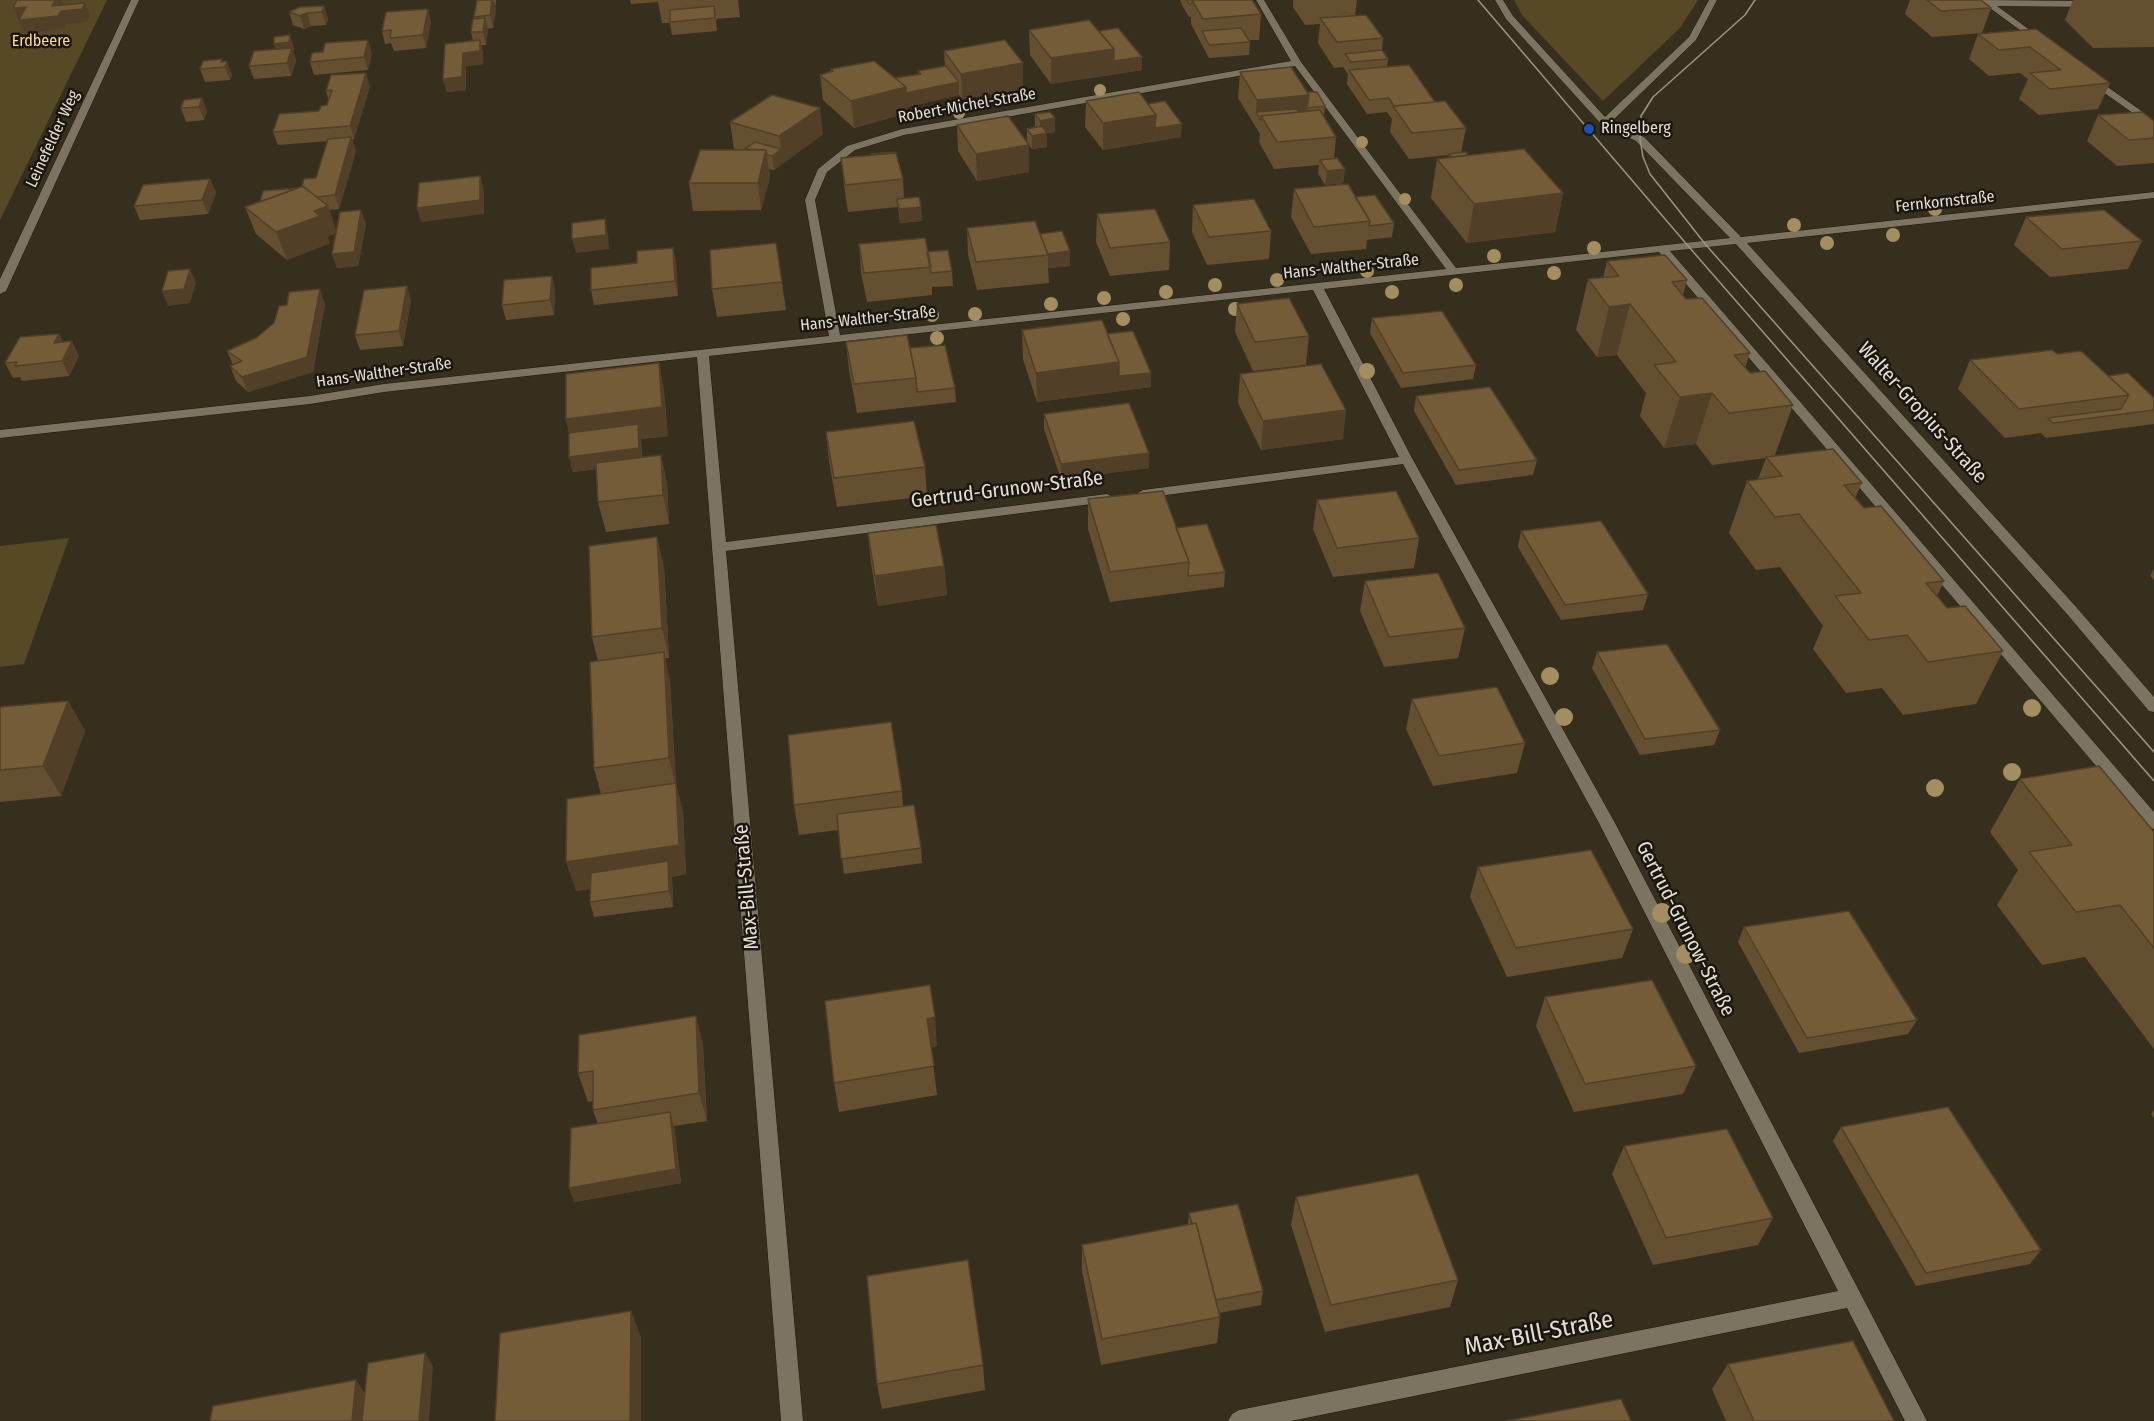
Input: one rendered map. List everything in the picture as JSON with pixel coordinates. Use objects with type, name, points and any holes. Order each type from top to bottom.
[{"type":"street","name":"Leinefelder Weg","points":[[0,291],[135,0]]},
{"type":"street","points":[[1260,0],[1297,63],[1454,273]]},
{"type":"street","points":[[1499,0],[1509,17],[1605,123],[1693,38],[1713,0]]},
{"type":"street","points":[[1985,2],[2106,4]]},
{"type":"street","points":[[1985,2],[2043,44]]},
{"type":"street","name":"Robert-Michel-Straße","points":[[835,339],[810,200],[822,171],[851,148],[902,132],[1297,63]]},
{"type":"street","points":[[2080,71],[2154,125]]},
{"type":"street","name":"Walter-Gropius-Straße","points":[[1605,123],[1640,139],[1654,151],[1740,242],[2115,659],[2154,706]]},
{"type":"street","name":"Fernkornstraße","points":[[1740,242],[2154,195]]},
{"type":"street","name":"Hans-Walther-Straße","points":[[0,434],[310,400],[394,387],[1740,242]]},
{"type":"street","points":[[1664,250],[2154,823]]},
{"type":"street","name":"Gertrud-Grunow-Straße","points":[[1317,287],[1407,460],[1607,823],[1850,1298],[1916,1421]]},
{"type":"street","name":"Max-Bill-Straße","points":[[703,354],[792,1421]]},
{"type":"street","name":"Gertrud-Grunow-Straße","points":[[720,548],[1407,460]]},
{"type":"street","name":"Max-Bill-Straße","points":[[1239,1421],[1850,1298]]},
{"type":"green space","name":"Erdbeere","points":[[0,0],[107,0],[0,220]]},
{"type":"green space","points":[[1514,0],[1698,0],[1680,28],[1603,101],[1522,15]]},
{"type":"green space","points":[[69,538],[24,664],[0,667],[0,546]]},
{"type":"building","points":[[17,0],[55,0],[52,6],[85,3],[82,9],[61,11],[58,16],[19,20],[26,7],[13,8]]},
{"type":"building","points":[[477,0],[492,0],[490,15],[474,17]]},
{"type":"building","points":[[1192,0],[1252,0],[1261,14],[1203,19]]},
{"type":"building","points":[[1927,0],[1981,0],[1991,8],[1941,11]]},
{"type":"building","points":[[324,6],[322,12],[300,16],[289,12],[300,7]]},
{"type":"building","points":[[714,6],[715,18],[670,22],[670,10]]},
{"type":"building","points":[[428,9],[423,35],[390,38],[391,30],[382,31],[386,12]]},
{"type":"building","points":[[1366,15],[1383,38],[1337,42],[1320,18]]},
{"type":"building","points":[[485,18],[483,32],[471,32],[473,19]]},
{"type":"building","points":[[1089,20],[1114,49],[1051,58],[1029,30]]},
{"type":"building","points":[[1118,28],[1142,57],[1114,61],[1114,49],[1099,31]]},
{"type":"building","points":[[1241,28],[1250,42],[1209,45],[1202,31]]},
{"type":"building","points":[[2036,29],[2110,83],[2050,89],[2030,73],[2061,70],[2030,47],[1999,50],[1978,34]]},
{"type":"building","points":[[290,35],[289,42],[274,44],[274,37]]},
{"type":"building","points":[[368,40],[364,57],[310,62],[312,53],[323,52],[325,43]]},
{"type":"building","points":[[480,40],[480,51],[463,53],[462,77],[443,79],[445,44]]},
{"type":"building","points":[[1005,40],[1023,63],[961,74],[944,51]]},
{"type":"building","points":[[292,48],[287,63],[249,66],[254,51]]},
{"type":"building","points":[[1382,50],[1388,59],[1351,62],[1345,54]]},
{"type":"building","points":[[222,59],[221,62],[227,61],[225,67],[200,69],[203,61]]},
{"type":"building","points":[[874,61],[906,87],[851,101],[820,75],[833,71],[831,69]]},
{"type":"building","points":[[1409,65],[1435,102],[1394,106],[1389,98],[1369,100],[1349,70]]},
{"type":"building","points":[[946,66],[959,82],[906,93],[906,87],[895,78],[921,74],[918,71]]},
{"type":"building","points":[[1291,67],[1309,95],[1257,100],[1240,72]]},
{"type":"building","points":[[366,73],[350,126],[273,132],[279,114],[319,111],[321,106],[327,105],[332,90],[326,91],[331,75]]},
{"type":"building","points":[[1139,92],[1156,115],[1103,123],[1086,101]]},
{"type":"building","points":[[1307,92],[1317,92],[1325,106],[1307,108],[1309,95]]},
{"type":"building","points":[[772,95],[820,108],[779,136],[730,122]]},
{"type":"building","points":[[202,98],[199,107],[181,108],[184,100]]},
{"type":"building","points":[[1165,101],[1182,124],[1155,128],[1156,115],[1148,104]]},
{"type":"building","points":[[1445,101],[1466,128],[1412,133],[1393,106]]},
{"type":"building","points":[[1296,109],[1299,112],[1261,116],[1261,121],[1256,112]]},
{"type":"building","points":[[1320,110],[1336,137],[1277,142],[1261,116]]},
{"type":"building","points":[[1050,112],[1055,118],[1040,121],[1035,114]]},
{"type":"building","points":[[2142,112],[2154,121],[2154,138],[2129,140],[2098,115]]},
{"type":"building","points":[[1008,116],[1029,145],[976,154],[957,125]]},
{"type":"building","points":[[1042,126],[1047,133],[1032,136],[1027,129]]},
{"type":"building","points":[[351,137],[335,195],[317,197],[302,186],[304,179],[316,178],[328,139]]},
{"type":"building","points":[[755,142],[781,149],[772,156],[767,155],[766,150],[745,149]]},
{"type":"building","points":[[1524,149],[1563,193],[1474,204],[1437,159]]},
{"type":"building","points":[[700,150],[766,150],[758,183],[689,183]]},
{"type":"building","points":[[895,152],[872,155],[871,154]]},
{"type":"building","points":[[1466,152],[1468,155],[1452,157],[1449,154]]},
{"type":"building","points":[[896,153],[903,179],[845,185],[841,158]]},
{"type":"building","points":[[1337,158],[1345,169],[1327,171],[1320,160]]},
{"type":"building","points":[[480,176],[480,200],[417,208],[419,183]]},
{"type":"building","points":[[210,179],[202,200],[134,206],[143,185]]},
{"type":"building","points":[[1348,184],[1370,221],[1314,227],[1294,189]]},
{"type":"building","points":[[303,186],[328,206],[314,211],[320,216],[276,232],[245,207]]},
{"type":"building","points":[[298,188],[260,202],[263,191]]},
{"type":"building","points":[[1375,195],[1394,223],[1369,226],[1370,221],[1355,197]]},
{"type":"building","points":[[919,197],[921,207],[899,209],[897,199]]},
{"type":"building","points":[[1254,199],[1271,231],[1209,237],[1193,205]]},
{"type":"building","points":[[1155,209],[1170,242],[1110,248],[1097,214]]},
{"type":"building","points":[[361,210],[354,252],[332,254],[340,212]]},
{"type":"building","points":[[2104,210],[2142,241],[2062,249],[2026,217]]},
{"type":"building","points":[[605,219],[606,235],[572,239],[572,223]]},
{"type":"building","points":[[1035,221],[1048,255],[976,262],[967,228]]},
{"type":"building","points":[[1062,231],[1070,251],[1048,254],[1040,234]]},
{"type":"building","points":[[925,238],[931,267],[864,273],[859,244]]},
{"type":"building","points":[[776,243],[782,282],[712,289],[710,250]]},
{"type":"building","points":[[673,248],[675,281],[591,290],[591,268],[637,263],[637,251]]},
{"type":"building","points":[[948,250],[952,271],[931,273],[927,252]]},
{"type":"building","points":[[1665,255],[1687,280],[1672,282],[1686,299],[1702,298],[1750,353],[1734,355],[1750,373],[1765,371],[1793,405],[1729,413],[1712,393],[1680,397],[1654,365],[1676,362],[1630,304],[1609,307],[1588,279],[1619,276],[1607,261]]},
{"type":"building","points":[[190,269],[184,289],[162,291],[168,271]]},
{"type":"building","points":[[552,276],[550,300],[502,305],[504,280]]},
{"type":"building","points":[[407,286],[399,331],[355,335],[364,290]]},
{"type":"building","points":[[320,289],[307,357],[242,377],[230,366],[242,361],[227,351],[256,338],[274,323],[279,306],[287,305],[289,292]]},
{"type":"building","points":[[1289,298],[1309,336],[1255,342],[1237,304]]},
{"type":"building","points":[[1442,311],[1476,365],[1403,373],[1372,318]]},
{"type":"building","points":[[1102,320],[1119,362],[1036,373],[1022,330]]},
{"type":"building","points":[[1133,331],[1151,373],[1119,376],[1119,362],[1107,334]]},
{"type":"building","points":[[59,334],[54,343],[72,341],[62,361],[15,366],[17,362],[5,363],[20,337]]},
{"type":"building","points":[[907,335],[916,378],[854,384],[846,342]]},
{"type":"building","points":[[945,345],[955,388],[917,392],[910,348]]},
{"type":"building","points":[[2052,350],[2057,354],[2081,351],[2129,395],[2019,409],[1970,360]]},
{"type":"building","points":[[659,363],[662,407],[566,419],[566,374]]},
{"type":"building","points":[[1321,364],[1346,410],[1263,421],[1240,374]]},
{"type":"building","points":[[2128,373],[2154,398],[2154,410],[2053,423],[2048,418],[2121,409],[2129,395],[2108,376]]},
{"type":"building","points":[[1490,387],[1537,460],[1459,470],[1416,396]]},
{"type":"building","points":[[1129,403],[1149,453],[1061,464],[1044,414]]},
{"type":"building","points":[[914,421],[925,467],[834,478],[826,432]]},
{"type":"building","points":[[638,424],[639,448],[569,457],[569,433]]},
{"type":"building","points":[[1833,449],[1862,483],[1844,485],[1864,508],[1881,506],[1944,581],[1926,583],[1947,608],[1965,606],[2003,651],[1928,662],[1907,635],[1869,640],[1835,596],[1861,593],[1799,514],[1775,517],[1747,481],[1782,476],[1766,457]]},
{"type":"building","points":[[661,455],[663,495],[598,502],[596,463]]},
{"type":"building","points":[[1163,491],[1189,562],[1110,572],[1088,499]]},
{"type":"building","points":[[1396,491],[1419,538],[1337,548],[1317,500]]},
{"type":"building","points":[[1601,521],[1648,594],[1565,605],[1521,531]]},
{"type":"building","points":[[1207,524],[1225,572],[1188,576],[1189,562],[1176,528]]},
{"type":"building","points":[[936,525],[944,566],[875,576],[868,533]]},
{"type":"building","points":[[657,537],[662,628],[592,637],[589,546]]},
{"type":"building","points":[[1438,573],[1465,628],[1389,637],[1365,581]]},
{"type":"building","points":[[1667,644],[1720,730],[1645,739],[1597,652]]},
{"type":"building","points":[[664,652],[669,758],[594,768],[590,662]]},
{"type":"building","points":[[1497,687],[1525,743],[1439,756],[1412,699]]},
{"type":"building","points":[[68,701],[43,766],[0,770],[0,707]]},
{"type":"building","points":[[891,722],[902,791],[794,805],[788,735]]},
{"type":"building","points":[[2099,766],[2154,832],[2154,948],[2120,905],[2076,912],[2029,852],[2072,845],[2020,779]]},
{"type":"building","points":[[676,783],[679,845],[566,862],[567,799]]},
{"type":"building","points":[[914,805],[921,848],[841,859],[837,814]]},
{"type":"building","points":[[1591,850],[1633,929],[1516,948],[1478,867]]},
{"type":"building","points":[[668,861],[669,891],[590,902],[591,873]]},
{"type":"building","points":[[1849,911],[1917,1020],[1807,1038],[1744,927]]},
{"type":"building","points":[[1652,980],[1696,1066],[1585,1084],[1545,997]]},
{"type":"building","points":[[930,985],[935,1017],[927,1019],[934,1066],[834,1083],[825,1001]]},
{"type":"building","points":[[696,1016],[699,1093],[593,1110],[593,1071],[578,1073],[579,1035]]},
{"type":"building","points":[[1948,1107],[2041,1250],[1926,1273],[1841,1127]]},
{"type":"building","points":[[670,1112],[676,1169],[569,1188],[571,1128]]},
{"type":"building","points":[[1727,1129],[1773,1218],[1666,1238],[1624,1146]]},
{"type":"building","points":[[1418,1174],[1458,1280],[1331,1305],[1296,1197]]},
{"type":"building","points":[[1238,1204],[1263,1291],[1216,1300],[1196,1223],[1192,1224],[1189,1213]]},
{"type":"building","points":[[1196,1223],[1220,1317],[1102,1339],[1082,1245]]},
{"type":"building","points":[[968,1260],[983,1365],[877,1384],[867,1276]]},
{"type":"building","points":[[631,1311],[630,1421],[495,1421],[500,1333]]},
{"type":"building","points":[[1853,1341],[1894,1421],[1754,1421],[1728,1364]]},
{"type":"building","points":[[425,1353],[419,1421],[362,1421],[368,1363]]},
{"type":"building","points":[[356,1380],[352,1421],[210,1421],[213,1406]]},
{"type":"building","points":[[1621,1399],[1631,1421],[1506,1421]]},
{"type":"tram line","points":[[1478,0],[1689,247],[2154,781]]},
{"type":"tram line","points":[[1755,0],[1745,15],[1653,97],[1641,116],[1640,139],[1643,157],[1650,174],[1706,245],[2154,752]]},
{"type":"place","name":"Ringelberg","points":[[1589,129]]}]
